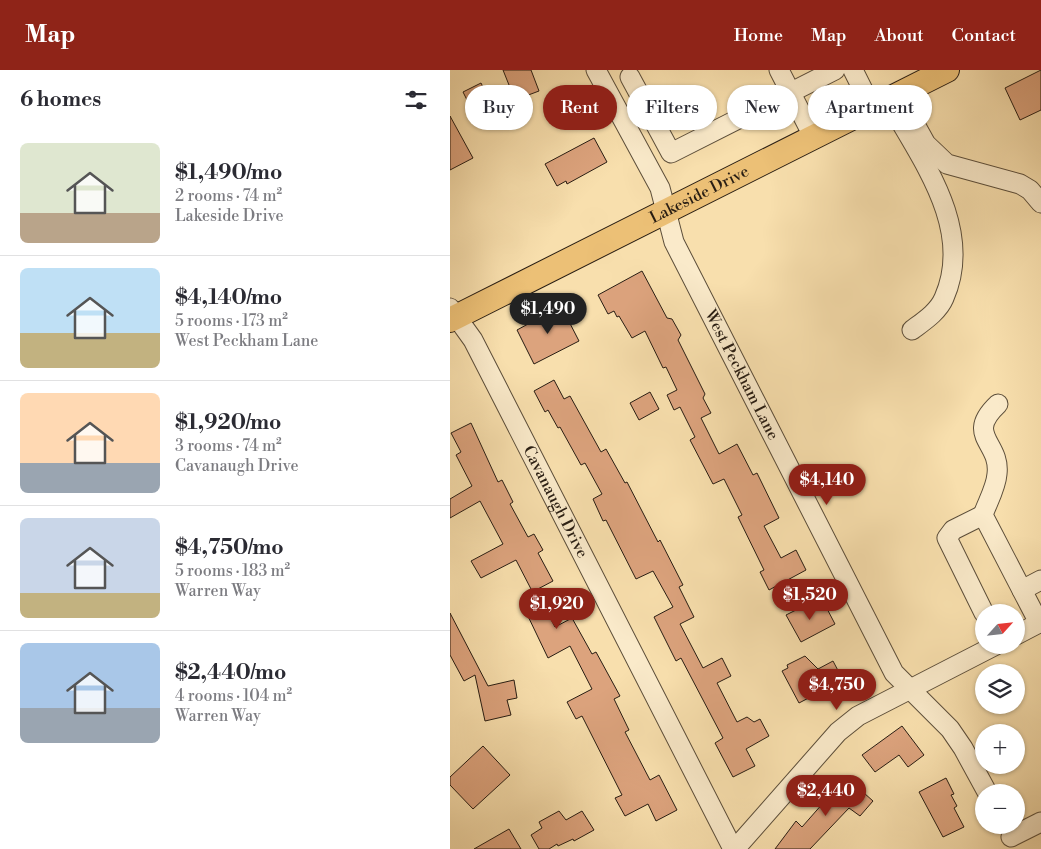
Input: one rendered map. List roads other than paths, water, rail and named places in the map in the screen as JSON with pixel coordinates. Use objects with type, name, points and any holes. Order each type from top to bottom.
[{"type":"main road","name":"Lakeside Drive","points":[[918,85],[948,70]]},
{"type":"main road","name":"Lakeside Drive","points":[[452,315],[666,212],[830,130]]},
{"type":"street","name":"West Peckham Lane","points":[[596,70],[604,85]]},
{"type":"street","points":[[779,70],[787,85]]},
{"type":"street","points":[[798,89],[835,70]]},
{"type":"street","points":[[853,70],[869,85]]},
{"type":"street","points":[[612,85],[629,73],[671,154],[727,126]]},
{"type":"street","points":[[798,107],[814,138]]},
{"type":"street","name":"West Peckham Lane","points":[[617,109],[660,188],[674,242],[894,672],[950,729],[983,784]]},
{"type":"street","points":[[902,130],[944,203],[952,236],[952,268],[944,299],[931,316],[912,330]]},
{"type":"street","points":[[913,130],[947,164],[1020,184],[1030,190],[1041,203]]},
{"type":"street","name":"Cavanaugh Drive","points":[[452,315],[473,340],[734,849]]},
{"type":"street","points":[[980,604],[947,538],[953,530],[983,515],[997,475],[996,462],[983,429],[986,416],[998,404]]},
{"type":"street","points":[[983,515],[1040,623],[1025,630]]},
{"type":"street","points":[[1022,590],[1041,580]]},
{"type":"street","points":[[734,849],[838,732],[858,716],[978,654]]},
{"type":"street","points":[[1011,837],[1041,822]]}]
